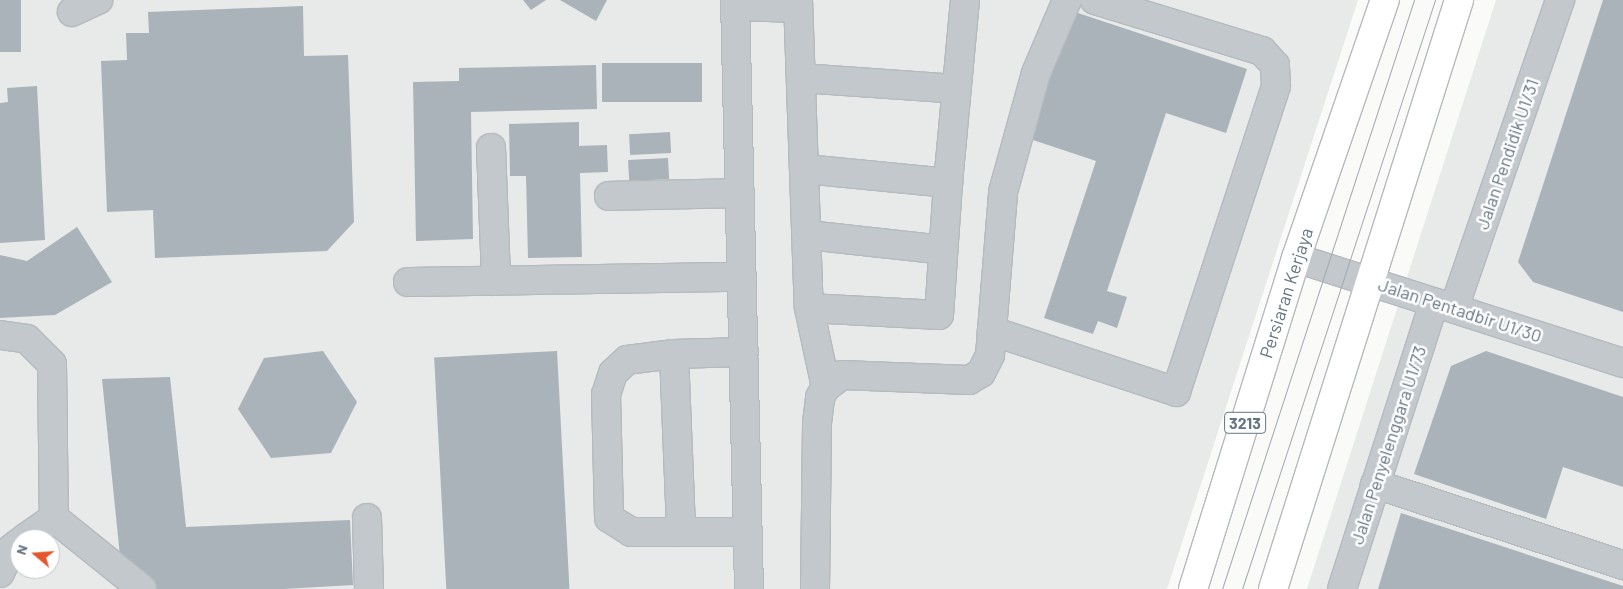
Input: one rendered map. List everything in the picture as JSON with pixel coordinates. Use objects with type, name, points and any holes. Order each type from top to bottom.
[{"type":"main road","name":"Persiaran Kerjaya","points":[[1193,589],[1296,258],[1385,0]]},
{"type":"main road","points":[[1272,589],[1368,281],[1459,0]]},
{"type":"street","points":[[72,12],[98,0]]},
{"type":"street","points":[[809,308],[939,315],[948,183],[965,0]]},
{"type":"street","points":[[815,589],[817,423],[820,397],[826,387],[842,375],[969,380],[981,373],[990,355],[1003,192],[1036,73],[1067,0]]},
{"type":"street","points":[[992,331],[1176,392],[1276,86],[1275,66],[1262,51],[1095,0]]},
{"type":"street","name":"Jalan Pendidik U1/31","points":[[1444,305],[1560,0]]},
{"type":"street","points":[[749,589],[735,3],[798,4],[808,235],[809,308],[826,387]]},
{"type":"street","points":[[801,78],[957,89]]},
{"type":"street","points":[[491,148],[496,281]]},
{"type":"street","points":[[805,169],[948,183]]},
{"type":"street","points":[[609,196],[740,193]]},
{"type":"street","points":[[808,235],[943,250]]},
{"type":"street","name":"Jalan Pentadbir U1/30","points":[[1296,258],[1623,363]]},
{"type":"street","points":[[408,282],[742,277]]},
{"type":"street","name":"Jalan Penyelenggara U1/73","points":[[1342,589],[1375,484],[1444,305]]},
{"type":"street","points":[[0,335],[27,338],[52,364],[54,518]]},
{"type":"street","points":[[744,352],[674,354],[626,360],[613,373],[606,394],[609,518],[631,532],[748,532]]},
{"type":"street","points":[[674,354],[681,532]]},
{"type":"street","points":[[1375,484],[1623,565]]},
{"type":"street","points":[[38,529],[54,518]]},
{"type":"street","points":[[54,518],[142,589]]},
{"type":"street","points":[[367,518],[369,589]]},
{"type":"street","points":[[0,573],[10,551]]},
{"type":"shaded area","points":[[0,0],[1358,0],[1167,589],[0,589]]},
{"type":"shaded area","points":[[1496,0],[1623,0],[1623,589],[1307,589]]},
{"type":"building","points":[[0,0],[21,0],[21,52],[0,52]]},
{"type":"building","points":[[523,0],[546,0],[531,10]]},
{"type":"building","points":[[560,0],[607,0],[596,21]]},
{"type":"building","points":[[1603,0],[1623,0],[1623,312],[1533,282],[1518,262]]},
{"type":"building","points":[[303,6],[304,56],[348,55],[354,222],[327,251],[155,258],[153,210],[107,212],[101,61],[127,60],[126,33],[149,33],[148,12]]},
{"type":"building","points":[[1069,10],[1247,69],[1226,133],[1166,113],[1107,291],[1127,297],[1117,328],[1098,321],[1093,334],[1044,318],[1096,161],[1027,138]]},
{"type":"building","points":[[602,63],[702,63],[702,102],[602,102]]},
{"type":"building","points":[[596,65],[597,109],[471,112],[473,239],[416,241],[413,82],[459,81],[459,68]]},
{"type":"building","points":[[37,86],[45,240],[0,243],[0,103],[8,102],[7,88]]},
{"type":"building","points":[[579,122],[579,146],[607,145],[608,172],[580,173],[582,257],[528,258],[526,176],[510,176],[509,124]]},
{"type":"building","points":[[670,132],[671,153],[630,155],[629,134]]},
{"type":"building","points":[[668,158],[669,179],[629,181],[628,160]]},
{"type":"building","points":[[77,227],[112,282],[55,315],[0,318],[0,255],[27,261]]},
{"type":"building","points":[[323,351],[357,402],[331,453],[271,458],[238,409],[264,358]]},
{"type":"building","points":[[557,351],[569,589],[446,589],[434,357]]},
{"type":"building","points":[[1486,351],[1623,397],[1623,487],[1563,467],[1546,519],[1414,474],[1451,366]]},
{"type":"building","points":[[170,377],[186,527],[350,520],[353,585],[284,589],[151,589],[121,566],[102,379]]},
{"type":"building","points":[[1401,513],[1623,586],[1623,589],[1378,589]]},
{"type":"tram line","points":[[1222,589],[1414,0]]},
{"type":"tram line","points":[[1242,589],[1435,0]]}]
